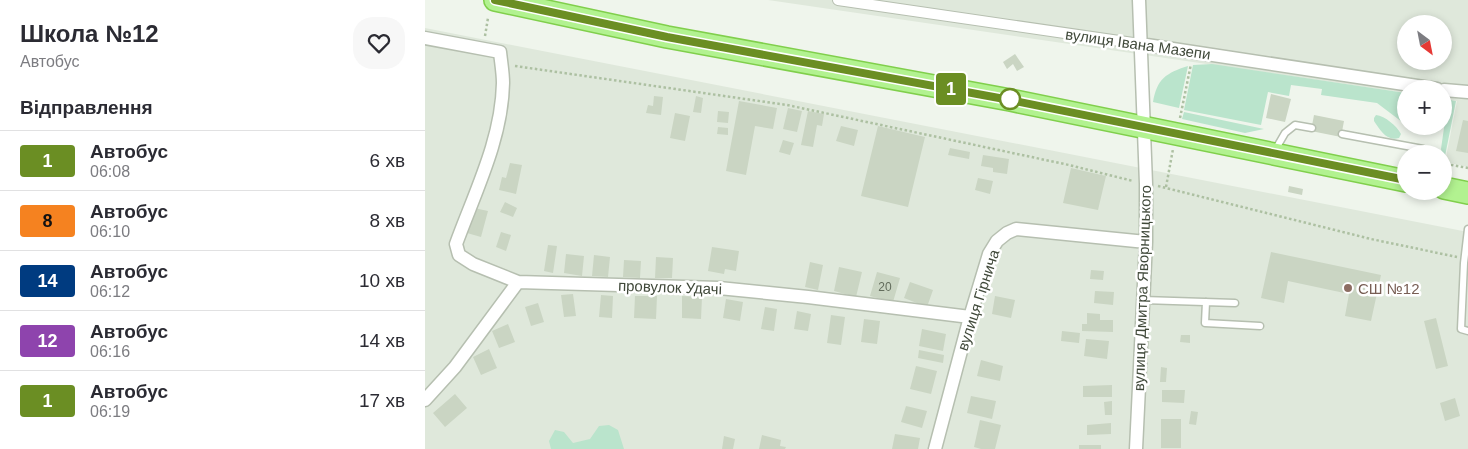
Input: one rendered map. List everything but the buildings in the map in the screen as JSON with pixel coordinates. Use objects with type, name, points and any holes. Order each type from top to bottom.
[{"type":"highway","points":[[495,0],[667,37],[1010,100],[1397,178]]},
{"type":"street","name":"вулиця Івана Мазепи","points":[[838,0],[1397,83]]},
{"type":"street","name":"вулиця Дмитра Яворницького","points":[[1136,449],[1147,184],[1139,0]]},
{"type":"street","points":[[425,38],[500,52],[503,82],[500,111],[491,149],[456,244],[459,255],[473,264],[518,282],[455,367],[425,400]]},
{"type":"street","points":[[1452,91],[1468,92]]},
{"type":"street","name":"вулиця Гірнича","points":[[935,449],[970,316],[989,254],[997,241],[1016,229],[1146,242]]},
{"type":"street","name":"провулок Удачі","points":[[518,282],[719,288],[970,316]]},
{"type":"lane","points":[[1273,154],[1285,134],[1295,125],[1312,128]]},
{"type":"lane","points":[[1342,134],[1401,145]]},
{"type":"lane","points":[[1468,229],[1464,259],[1461,329],[1468,330]]},
{"type":"lane","points":[[1143,300],[1235,304]]},
{"type":"lane","points":[[1206,302],[1205,323],[1260,326]]},
{"type":"path","points":[[1180,118],[1193,52]]},
{"type":"path","points":[[501,64],[787,105],[1166,187],[1371,239],[1464,259]]},
{"type":"path","points":[[1166,187],[1173,148]]},
{"type":"path","points":[[1452,165],[1468,168]]},
{"type":"shaded area","points":[[768,0],[1468,0],[1468,167],[1452,164],[1452,145],[1448,145],[1450,135],[1452,135],[1457,101],[1452,100],[1452,80],[1397,80],[1397,92]]},
{"type":"shaded area","points":[[425,28],[1468,232],[1468,449],[425,449]]},
{"type":"green space","points":[[1212,64],[1397,92],[1397,118],[1377,103],[1321,95],[1322,89],[1291,85],[1289,96],[1268,92],[1261,125],[1184,110],[1193,65]]},
{"type":"green space","points":[[1188,66],[1179,108],[1153,102],[1160,82],[1168,74]]},
{"type":"green space","points":[[1452,100],[1456,101],[1452,121]]},
{"type":"green space","points":[[1184,112],[1264,129],[1245,133],[1182,119]]},
{"type":"green space","points":[[1376,115],[1387,119],[1397,129],[1397,135],[1400,135],[1399,138],[1387,137],[1374,121]]},
{"type":"green space","points":[[1443,135],[1449,135],[1447,145],[1442,145]]},
{"type":"green space","points":[[609,425],[618,430],[624,449],[551,449],[549,441],[555,430],[564,432],[573,443],[590,439],[599,426]]},
{"type":"bus line","name":"1","points":[[495,0],[667,37],[1010,100],[1397,178]]},
{"type":"place","name":"СШ №12","points":[[1348,288]]}]
